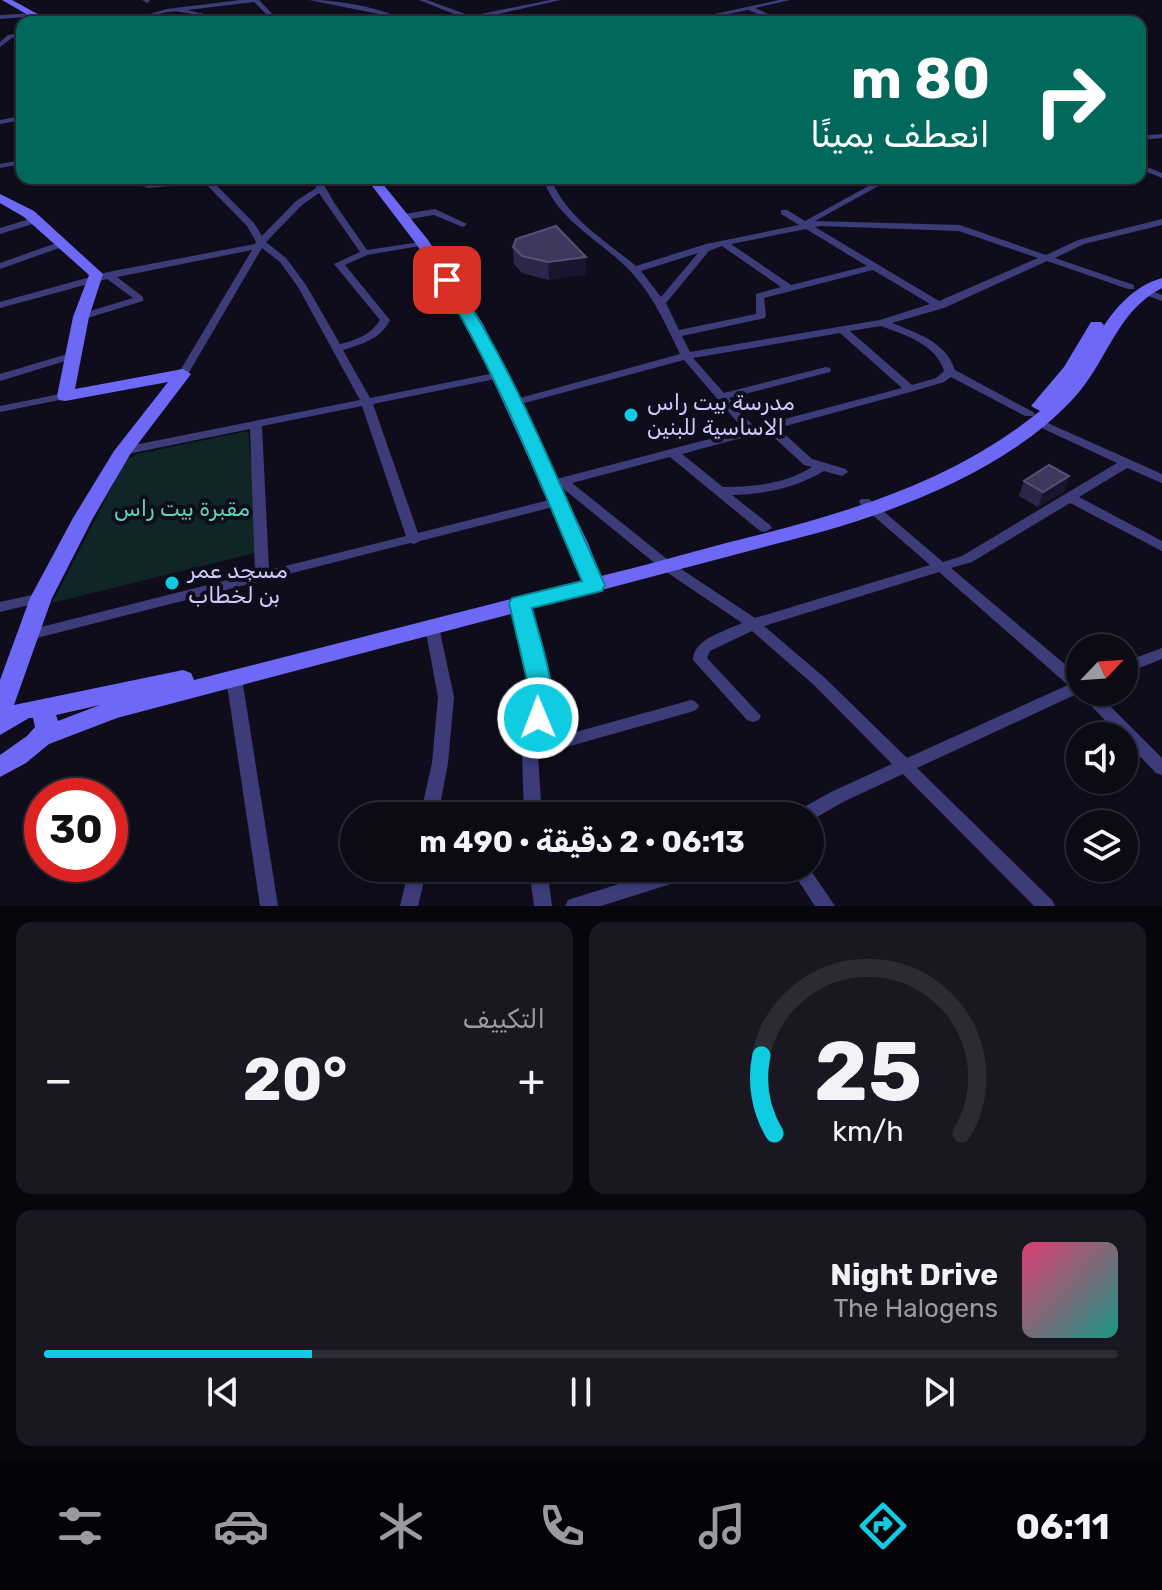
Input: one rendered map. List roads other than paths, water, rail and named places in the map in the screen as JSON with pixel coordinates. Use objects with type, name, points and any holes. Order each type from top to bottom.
[{"type":"street","points":[[6,0],[37,15]]},
{"type":"street","points":[[167,11],[177,0]]},
{"type":"street","points":[[148,16],[255,0],[271,16]]},
{"type":"street","points":[[312,0],[391,16]]},
{"type":"street","points":[[422,0],[464,16]]},
{"type":"street","points":[[491,16],[558,0]]},
{"type":"street","points":[[710,16],[787,0]]},
{"type":"street","points":[[749,8],[768,16]]},
{"type":"street","points":[[179,9],[207,16]]},
{"type":"street","points":[[18,16],[37,15]]},
{"type":"street","points":[[143,184],[168,184]]},
{"type":"street","points":[[212,184],[251,225],[260,244],[294,273],[367,403],[414,540]]},
{"type":"street","points":[[318,184],[365,253]]},
{"type":"street","points":[[377,184],[423,243],[475,324],[556,483],[557,502],[572,535],[570,545],[586,583]]},
{"type":"street","points":[[549,184],[566,212],[635,270],[661,303],[686,356],[724,396],[751,431]]},
{"type":"street","points":[[802,225],[878,184]]},
{"type":"street","points":[[0,712],[41,598],[123,451],[183,374],[260,244],[299,203],[319,190]]},
{"type":"street","points":[[1,199],[36,220],[102,277],[140,299],[81,317]]},
{"type":"street","points":[[404,217],[435,212],[463,224]]},
{"type":"street","points":[[784,212],[940,306]]},
{"type":"street","points":[[0,231],[36,220]]},
{"type":"street","points":[[513,403],[686,356],[882,323],[940,306],[1087,240],[1162,222]]},
{"type":"street","points":[[635,270],[681,253],[802,225],[955,227],[1150,289]]},
{"type":"street","points":[[336,349],[373,335],[383,327],[385,320],[339,264],[365,253],[423,243]]},
{"type":"street","points":[[0,266],[62,244]]},
{"type":"street","points":[[0,305],[102,277],[260,244]]},
{"type":"street","points":[[720,244],[790,289]]},
{"type":"street","points":[[661,303],[696,260],[720,244]]},
{"type":"street","points":[[676,334],[761,316],[759,296],[873,267]]},
{"type":"street","points":[[0,767],[42,737],[98,714],[520,603],[868,506],[936,484],[1033,418],[1078,382],[1119,311],[1150,289],[1162,273]]},
{"type":"street","points":[[65,396],[81,317],[102,277]]},
{"type":"street","points":[[882,323],[932,346],[947,361],[950,372],[1033,418],[1162,479]]},
{"type":"street","points":[[842,330],[910,389]]},
{"type":"street","points":[[0,378],[71,356]]},
{"type":"street","points":[[724,396],[826,370]]},
{"type":"street","points":[[556,483],[910,389],[940,380],[950,372]]},
{"type":"street","points":[[0,409],[183,374]]},
{"type":"street","points":[[123,451],[500,375]]},
{"type":"street","points":[[256,424],[262,577]]},
{"type":"street","points":[[769,426],[808,462],[842,472]]},
{"type":"street","points":[[672,452],[765,528]]},
{"type":"street","points":[[753,716],[700,660],[700,653],[705,647],[753,624],[912,574],[943,569],[978,553],[1126,463]]},
{"type":"street","points":[[722,491],[773,488],[811,474],[821,467]]},
{"type":"street","points":[[556,483],[753,624],[820,682],[1046,906]]},
{"type":"street","points":[[1069,497],[1162,547]]},
{"type":"street","points":[[25,636],[557,502]]},
{"type":"street","points":[[663,562],[765,528],[868,506]]},
{"type":"street","points":[[868,506],[1066,674]]},
{"type":"street","points":[[0,726],[22,710],[117,695],[586,583]]},
{"type":"street","points":[[0,607],[41,598]]},
{"type":"street","points":[[520,603],[541,700],[530,751],[532,802]]},
{"type":"street","points":[[432,627],[446,697],[440,763],[432,802]]},
{"type":"street","points":[[1138,662],[1162,653]]},
{"type":"street","points":[[15,671],[47,724],[42,737]]},
{"type":"street","points":[[234,678],[269,906]]},
{"type":"street","points":[[824,806],[1066,692]]},
{"type":"street","points":[[530,751],[691,706]]},
{"type":"street","points":[[1100,706],[1162,768]]},
{"type":"street","points":[[409,906],[415,882]]},
{"type":"street","points":[[540,882],[543,906]]},
{"type":"street","points":[[574,906],[651,882]]},
{"type":"street","points":[[809,882],[826,906]]},
{"type":"place","name":"مدرسة بيت راس الاساسية للبنين","points":[[631,415]]},
{"type":"place","name":"مسجد عمر بن لخطاب","points":[[172,583]]},
{"type":"park label","name":"مقبرة بيت راس","points":[[182,508]]}]
